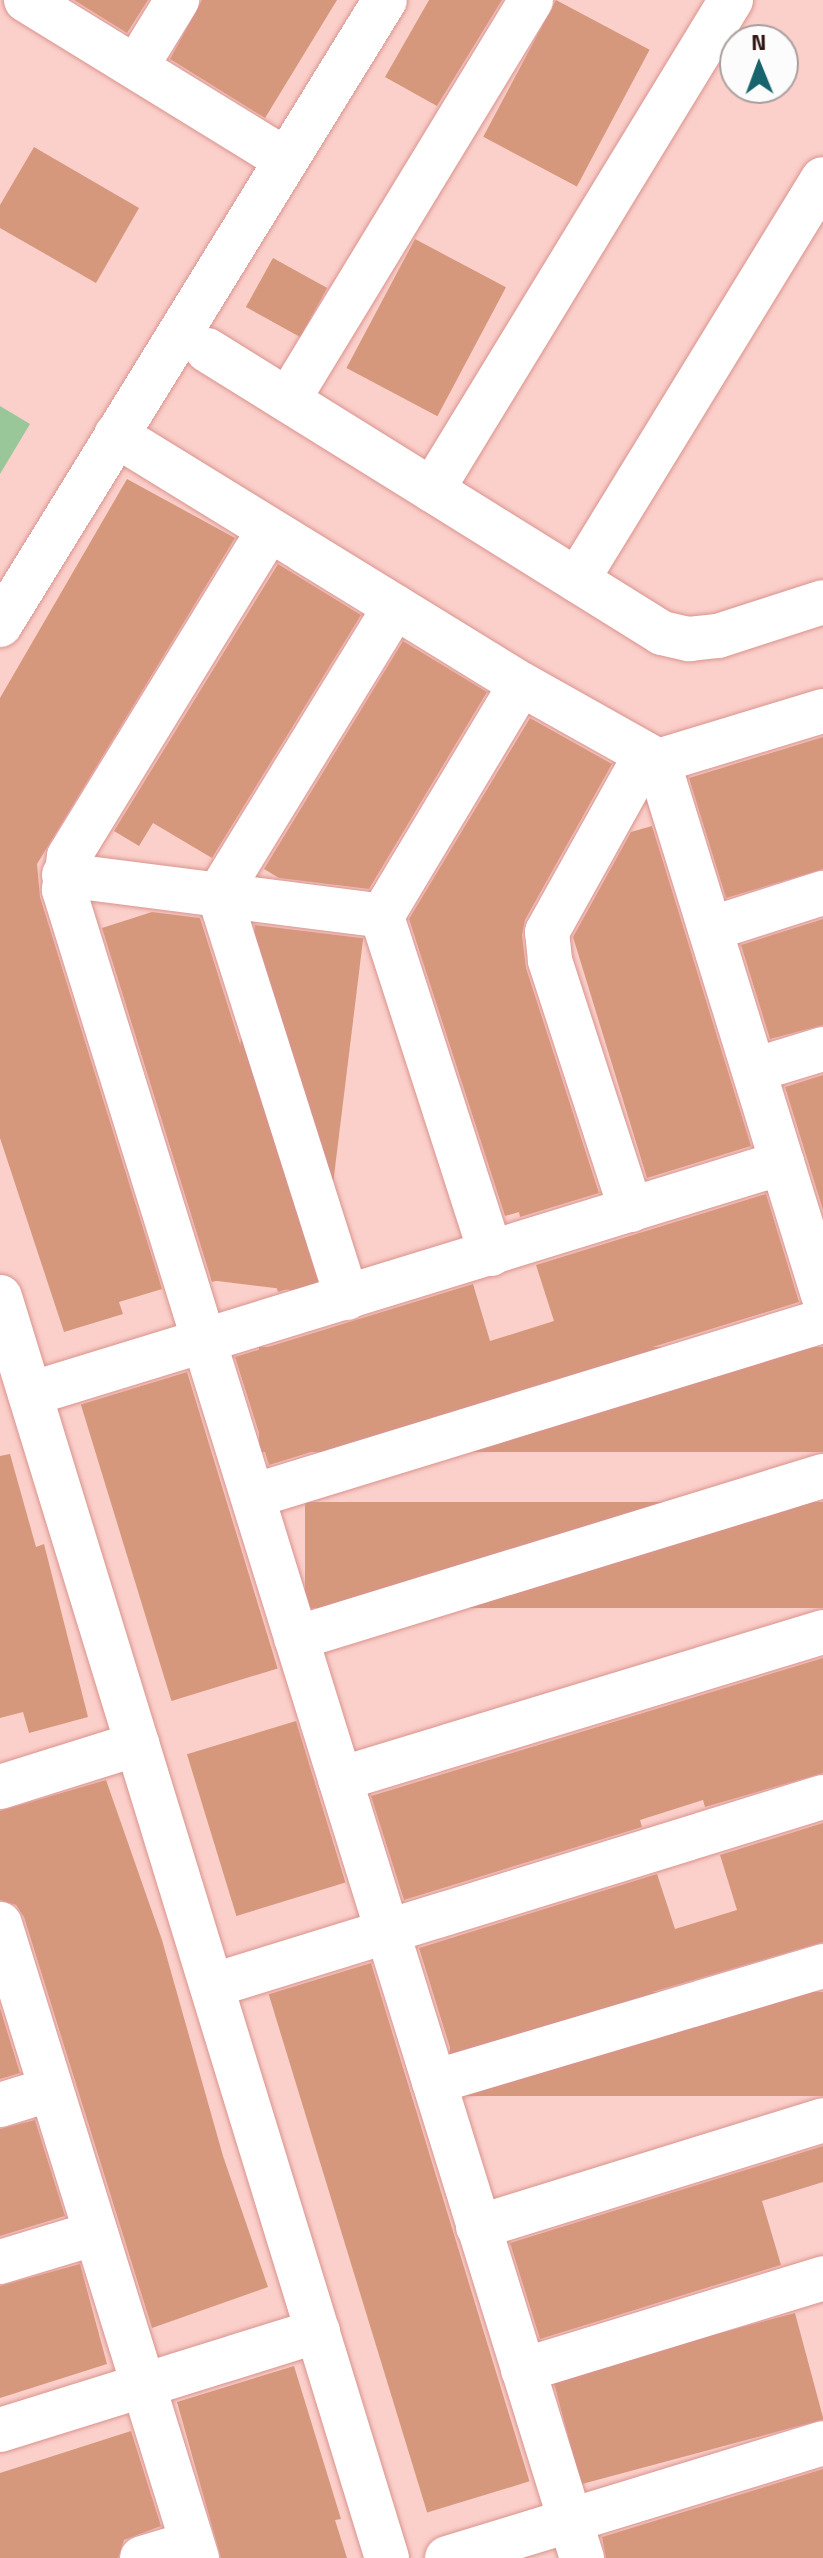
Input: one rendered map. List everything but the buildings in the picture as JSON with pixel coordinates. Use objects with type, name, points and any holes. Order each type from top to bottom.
[{"type":"street","points":[[26,0],[286,160]]},
{"type":"street","points":[[136,67],[177,0]]},
{"type":"street","points":[[0,625],[385,0]]},
{"type":"street","points":[[288,400],[531,0]]},
{"type":"street","points":[[432,490],[731,0]]},
{"type":"street","points":[[577,580],[823,179]]},
{"type":"street","points":[[207,350],[662,633],[689,639],[718,636],[823,602]]},
{"type":"street","points":[[116,435],[521,684],[652,759],[710,929],[782,1163],[810,1206],[823,1295]]},
{"type":"street","points":[[269,530],[69,857],[64,875],[205,1343],[576,2539]]},
{"type":"street","points":[[347,1298],[219,894],[395,607]]},
{"type":"street","points":[[491,1254],[382,916],[521,684]]},
{"type":"street","points":[[631,1210],[550,960],[547,932],[652,759],[823,711]]},
{"type":"street","points":[[64,875],[382,916]]},
{"type":"street","points":[[710,929],[823,893]]},
{"type":"street","points":[[754,1070],[823,1049]]},
{"type":"street","points":[[30,1394],[205,1343],[782,1163]]},
{"type":"street","points":[[0,1297],[214,1985],[387,2558]]},
{"type":"street","points":[[253,1496],[823,1321]]},
{"type":"street","points":[[296,1638],[823,1476]]},
{"type":"street","points":[[340,1779],[823,1632]]},
{"type":"street","points":[[0,1787],[137,1744]]},
{"type":"street","points":[[214,1985],[823,1797]]},
{"type":"street","points":[[3,1941],[194,2550],[142,2558]]},
{"type":"street","points":[[434,2082],[823,1966]]},
{"type":"street","points":[[0,2105],[51,2089]]},
{"type":"street","points":[[478,2227],[823,2120]]},
{"type":"street","points":[[0,2262],[96,2233]]},
{"type":"street","points":[[523,2370],[823,2278]]},
{"type":"street","points":[[0,2430],[318,2331]]},
{"type":"street","points":[[447,2558],[576,2539],[823,2443]]},
{"type":"green space","points":[[0,406],[30,424],[0,474]]}]
